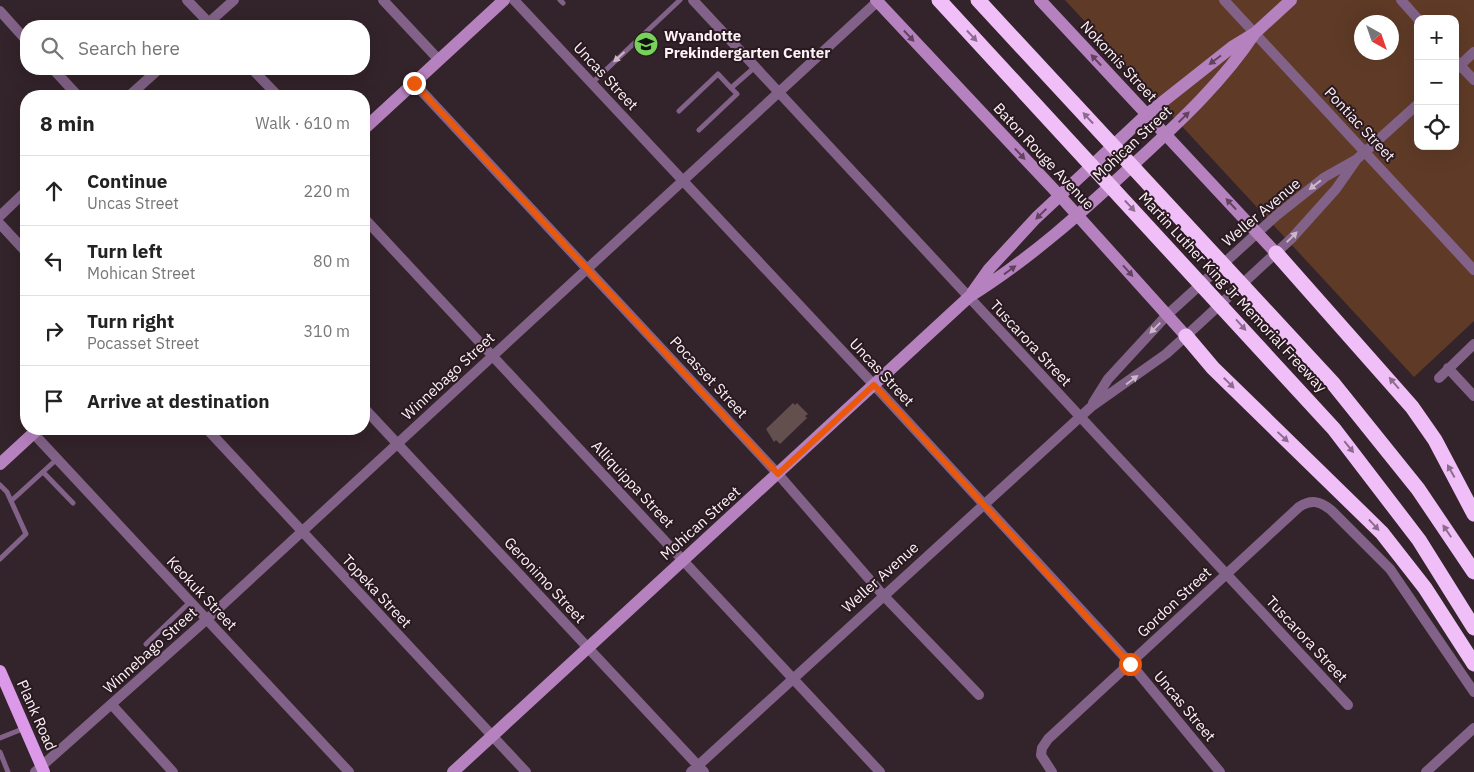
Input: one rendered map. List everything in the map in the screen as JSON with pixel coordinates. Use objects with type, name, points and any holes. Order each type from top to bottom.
[{"type":"highway","name":"Martin Luther King Jr Memorial Freeway","points":[[939,0],[1334,429],[1419,540],[1474,628]]},
{"type":"highway","name":"Martin Luther King Jr Memorial Freeway","points":[[978,0],[1332,382],[1406,473],[1474,572]]},
{"type":"highway","points":[[1276,253],[1394,383],[1423,422],[1474,514]]},
{"type":"highway","points":[[1186,336],[1214,368],[1270,425],[1340,490],[1382,533],[1439,608],[1474,664]]},
{"type":"main road","name":"Plank Road","points":[[1,677],[25,728],[40,770]]},
{"type":"street","points":[[187,0],[205,20]]},
{"type":"street","points":[[214,20],[234,0]]},
{"type":"street","points":[[383,0],[439,60]]},
{"type":"street","points":[[370,123],[504,0]]},
{"type":"street","name":"Uncas Street","points":[[514,0],[874,385],[1130,664],[1220,772]]},
{"type":"street","name":"Tuscarora Street","points":[[693,0],[1348,705]]},
{"type":"street","name":"Winnebago Street","points":[[40,770],[588,269],[877,0]]},
{"type":"street","name":"Baton Rouge Avenue","points":[[877,0],[1060,196],[1186,336]]},
{"type":"street","name":"Nokomis Street","points":[[1040,0],[1276,253]]},
{"type":"street","name":"Pontiac Street","points":[[1224,0],[1474,270]]},
{"type":"street","name":"Mohican Street","points":[[969,297],[989,269],[1060,196],[1146,115],[1232,47],[1255,33],[1291,0]]},
{"type":"street","points":[[1401,0],[1414,15]]},
{"type":"street","points":[[0,11],[20,33]]},
{"type":"street","name":"Mohican Street","points":[[453,772],[969,297],[1036,252],[1078,216],[1166,134],[1239,58],[1255,33]]},
{"type":"street","points":[[1459,63],[1474,52]]},
{"type":"street","points":[[1459,67],[1474,80]]},
{"type":"street","points":[[59,75],[72,90]]},
{"type":"street","points":[[136,90],[152,75]]},
{"type":"street","points":[[258,75],[272,90]]},
{"type":"street","name":"Pocasset Street","points":[[414,83],[778,474],[883,595],[978,695]]},
{"type":"street","name":"Weller Avenue","points":[[697,770],[792,678],[1091,407],[1136,376],[1186,336],[1276,253],[1336,189],[1357,159],[1417,105]]},
{"type":"street","name":"Weller Avenue","points":[[1091,407],[1108,379],[1167,315],[1257,232],[1325,177],[1357,159]]},
{"type":"street","points":[[0,216],[20,197]]},
{"type":"street","points":[[0,224],[20,246]]},
{"type":"street","name":"Alliquippa Street","points":[[370,224],[684,559],[880,772]]},
{"type":"street","points":[[1439,378],[1474,344]]},
{"type":"street","points":[[1448,368],[1474,396]]},
{"type":"street","name":"Geronimo Street","points":[[370,415],[588,648],[697,770]]},
{"type":"street","points":[[0,464],[32,435]]},
{"type":"street","name":"Keokuk Street","points":[[39,435],[57,459],[349,772]]},
{"type":"street","name":"Topeka Street","points":[[213,435],[526,772]]},
{"type":"street","name":"Gordon Street","points":[[1052,772],[1043,761],[1041,752],[1048,739],[1299,507],[1312,501],[1320,502],[1331,510],[1390,569],[1414,601],[1474,692]]},
{"type":"street","points":[[112,706],[173,772]]},
{"type":"street","points":[[1426,772],[1474,728]]},
{"type":"lane","points":[[592,83],[680,0]]},
{"type":"lane","points":[[731,88],[756,67]]},
{"type":"lane","points":[[679,111],[718,74],[736,94],[698,130]]},
{"type":"lane","points":[[11,501],[57,459]]},
{"type":"lane","points":[[43,472],[72,503]]},
{"type":"lane","points":[[0,485],[11,501],[26,534],[0,558]]},
{"type":"lane","points":[[146,644],[190,602]]},
{"type":"lane","points":[[0,738],[25,728]]},
{"type":"lane","points":[[0,752],[8,772]]},
{"type":"shaded area","points":[[1065,0],[1474,0],[1474,321],[1414,377]]},
{"type":"building","points":[[793,403],[795,405],[797,403],[808,414],[805,416],[807,418],[780,444],[776,440],[774,442],[766,429]]},
{"type":"place","name":"Wyandotte Prekindergarten Center","points":[[646,44]]},
{"type":"route","points":[[414,83],[778,474],[874,385],[1130,664]]}]
